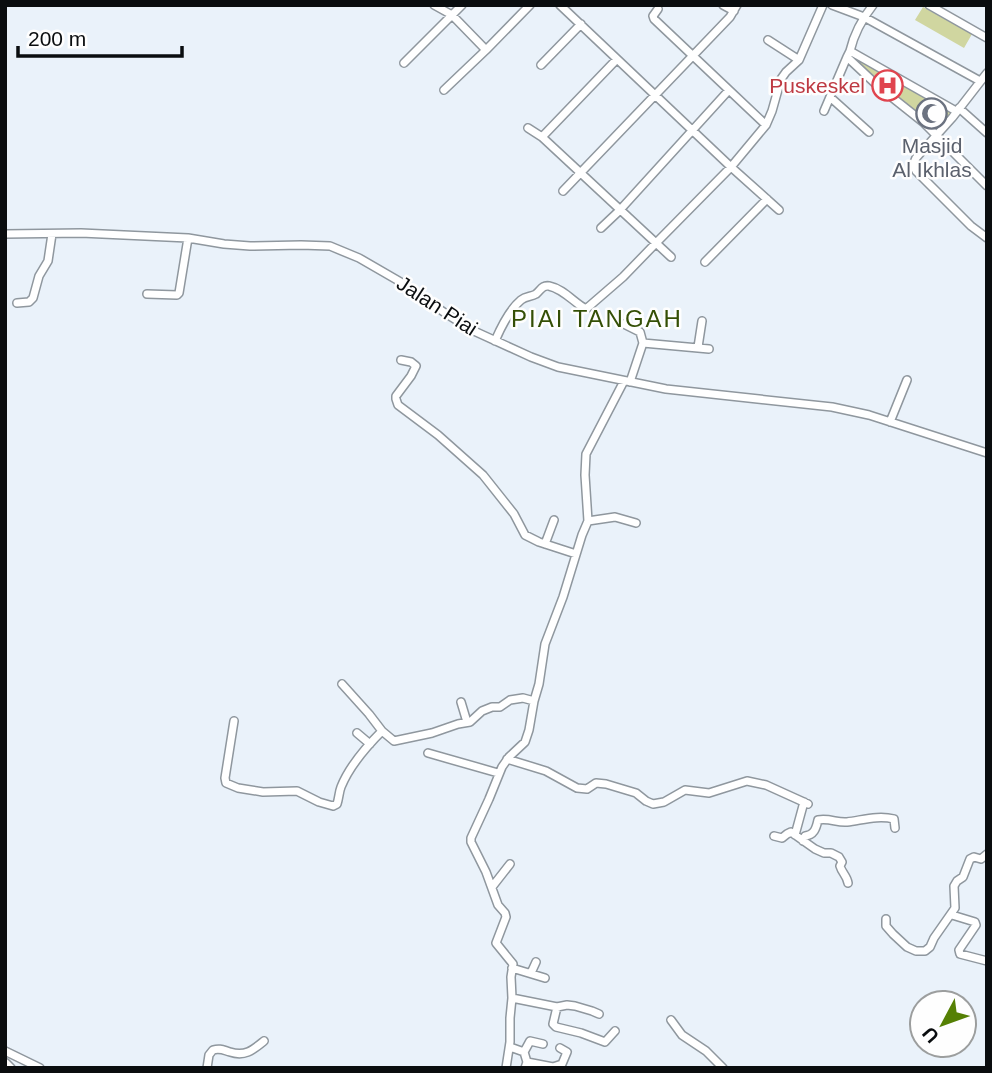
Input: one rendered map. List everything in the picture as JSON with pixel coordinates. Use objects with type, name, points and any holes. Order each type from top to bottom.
[{"type":"street","points":[[434,5],[452,15],[486,50]]},
{"type":"street","points":[[404,63],[462,5]]},
{"type":"street","points":[[444,90],[530,5]]},
{"type":"street","points":[[560,5],[779,210]]},
{"type":"street","points":[[563,191],[730,18],[735,8],[723,5]]},
{"type":"street","points":[[495,341],[502,326],[523,298],[533,296],[544,286],[561,291],[586,309],[623,277],[731,167],[766,125],[781,79],[799,60],[823,5]]},
{"type":"street","points":[[832,5],[864,17],[985,76],[916,158],[914,168],[971,226],[987,238]]},
{"type":"street","points":[[824,111],[854,37],[873,5]]},
{"type":"street","points":[[929,5],[987,38]]},
{"type":"street","points":[[658,9],[654,19],[766,125]]},
{"type":"street","points":[[541,65],[581,24]]},
{"type":"street","points":[[768,40],[799,60]]},
{"type":"street","points":[[848,54],[957,110],[987,134]]},
{"type":"street","points":[[848,54],[879,87],[937,135],[987,186]]},
{"type":"street","points":[[542,137],[617,59]]},
{"type":"street","points":[[600,228],[620,211],[729,90]]},
{"type":"street","points":[[830,97],[869,132]]},
{"type":"street","points":[[528,128],[542,137],[671,257]]},
{"type":"street","points":[[705,262],[767,200]]},
{"type":"street","name":"Jalan Piai","points":[[5,234],[81,233],[188,238],[224,244],[321,246],[341,250],[404,284],[462,324],[558,368],[684,391],[832,407],[869,415],[987,453]]},
{"type":"street","points":[[17,303],[29,302],[33,298],[36,283],[47,261],[51,234]]},
{"type":"street","points":[[147,294],[179,293],[188,238]]},
{"type":"street","points":[[698,347],[702,321]]},
{"type":"street","points":[[506,1068],[513,998],[512,968],[496,943],[506,917],[498,905],[471,838],[498,773],[525,743],[529,730],[545,643],[589,522],[586,454],[627,382],[643,343],[640,332],[624,324]]},
{"type":"street","points":[[643,343],[709,349]]},
{"type":"street","points":[[401,360],[414,364],[416,368],[396,396],[398,405],[438,435],[483,475],[516,518],[525,536],[576,554]]},
{"type":"street","points":[[890,422],[907,380]]},
{"type":"street","points":[[589,522],[615,517],[636,523]]},
{"type":"street","points":[[545,544],[554,520]]},
{"type":"street","points":[[342,684],[382,731],[397,742],[470,722],[485,709],[500,707],[510,699],[534,701]]},
{"type":"street","points":[[461,702],[467,722]]},
{"type":"street","points":[[234,721],[226,783],[263,792],[297,791],[327,806],[337,804],[345,780],[382,731]]},
{"type":"street","points":[[357,733],[370,744]]},
{"type":"street","points":[[428,753],[498,773]]},
{"type":"street","points":[[508,759],[546,771],[577,788],[587,789],[596,783],[606,784],[636,793],[653,804],[664,802],[685,790],[709,793],[747,781],[766,785],[806,803],[795,835]]},
{"type":"street","points":[[803,841],[805,836],[810,836],[816,830],[818,820],[824,819],[848,822],[867,818],[892,818],[895,828]]},
{"type":"street","points":[[774,836],[782,838],[791,832],[824,853],[839,857],[848,883]]},
{"type":"street","points":[[886,919],[886,926],[892,934],[907,947],[925,951],[951,915],[956,904],[955,884],[963,877],[970,859],[981,859],[987,854]]},
{"type":"street","points":[[492,887],[510,863]]},
{"type":"street","points":[[951,915],[970,920],[976,925],[959,950],[960,954],[987,961]]},
{"type":"street","points":[[531,974],[536,962]]},
{"type":"street","points":[[512,968],[545,978]]},
{"type":"street","points":[[513,998],[557,1007],[570,1005],[599,1014]]},
{"type":"street","points":[[557,1007],[554,1024],[556,1027],[605,1042],[615,1031]]},
{"type":"street","points":[[671,1020],[682,1035],[706,1051],[723,1068]]},
{"type":"street","points":[[208,1067],[212,1050],[245,1053],[254,1050],[264,1041]]},
{"type":"street","points":[[543,1044],[530,1041],[524,1052],[526,1065],[553,1067],[562,1064],[567,1052],[560,1048]]},
{"type":"street","points":[[500,1049],[524,1052]]},
{"type":"street","points":[[5,1051],[40,1068]]},
{"type":"green space","points":[[923,7],[972,34],[964,48],[915,20]]},
{"type":"green space","points":[[851,48],[952,114],[938,132],[849,57]]},
{"type":"place","name":"Puskeskel","points":[[888,86]]},
{"type":"place","name":"Masjid Al Ikhlas","points":[[932,114]]},
{"type":"district","name":"PIAI TANGAH","points":[[597,319]]}]
